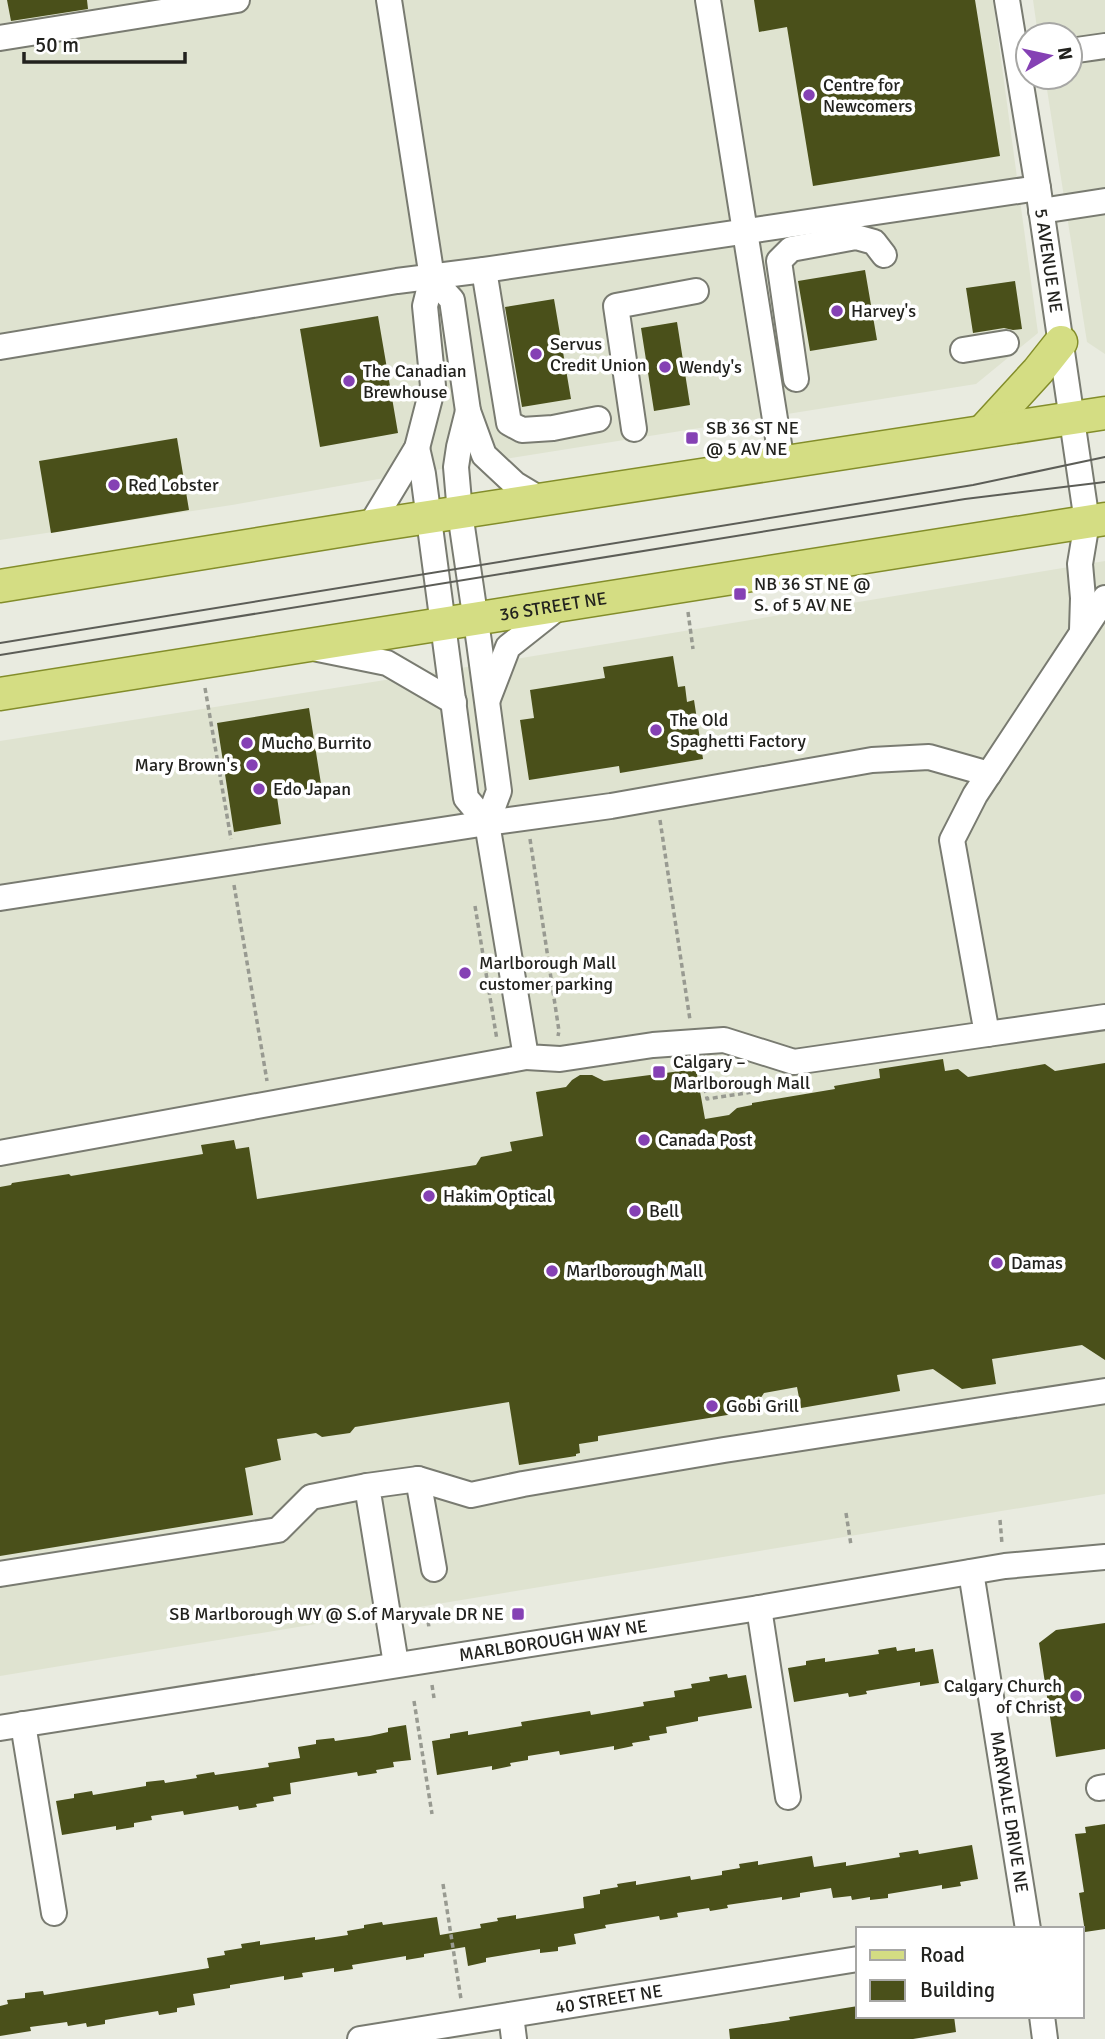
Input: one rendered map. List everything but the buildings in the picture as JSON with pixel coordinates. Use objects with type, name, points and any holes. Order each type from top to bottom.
[{"type":"main road","points":[[983,431],[1061,342]]},
{"type":"main road","points":[[5,581],[1105,413]]},
{"type":"main road","name":"36 STREET NE","points":[[0,694],[1096,521]]},
{"type":"street","points":[[0,38],[147,7],[237,0]]},
{"type":"street","points":[[370,526],[417,448],[433,386],[425,306],[432,278],[389,0]]},
{"type":"street","points":[[708,0],[782,463]]},
{"type":"street","name":"5 AVENUE NE","points":[[1007,0],[1014,27]]},
{"type":"street","points":[[1084,49],[1105,46]]},
{"type":"street","name":"5 AVENUE NE","points":[[1026,91],[1073,418],[1096,521],[1080,564],[1082,630]]},
{"type":"street","points":[[0,347],[397,281],[744,232],[1040,199],[1105,201]]},
{"type":"street","points":[[796,379],[779,261],[791,249],[856,237],[874,242],[884,255]]},
{"type":"street","points":[[484,270],[509,423],[522,430],[553,428],[598,419]]},
{"type":"street","points":[[432,278],[452,300],[468,411],[484,455],[515,484],[540,499]]},
{"type":"street","points":[[634,429],[616,306],[696,291]]},
{"type":"street","points":[[963,350],[1006,343]]},
{"type":"street","points":[[468,411],[456,467],[499,791],[487,823],[526,1057]]},
{"type":"street","points":[[417,448],[423,474],[466,798],[487,823]]},
{"type":"street","points":[[987,1034],[952,839],[975,795],[1105,598]]},
{"type":"street","points":[[487,703],[508,647],[561,605]]},
{"type":"street","points":[[304,646],[387,663],[454,702]]},
{"type":"street","points":[[0,898],[691,793],[872,760],[929,757],[989,774]]},
{"type":"street","points":[[0,1153],[526,1057],[560,1059],[653,1045],[724,1040],[794,1062],[1105,1017]]},
{"type":"street","points":[[0,1574],[278,1530],[311,1496],[367,1486],[418,1479],[471,1495],[724,1450],[1105,1391]]},
{"type":"street","points":[[418,1479],[434,1569]]},
{"type":"street","points":[[367,1486],[396,1664]]},
{"type":"street","name":"MARLBOROUGH WAY NE","points":[[11,1726],[759,1608],[1005,1566],[1105,1557]]},
{"type":"street","name":"MARYVALE DRIVE NE","points":[[971,1572],[1028,1927]]},
{"type":"street","points":[[759,1608],[788,1797]]},
{"type":"street","points":[[11,1726],[54,1913]]},
{"type":"street","name":"40 STREET NE","points":[[360,2039],[465,2022],[512,2027],[856,1959]]},
{"type":"street","points":[[1042,2018],[1045,2039]]},
{"type":"path","points":[[687,610],[693,649]]},
{"type":"path","points":[[205,686],[232,841],[230,863],[271,1104]]},
{"type":"path","points":[[658,808],[691,1027]]},
{"type":"path","points":[[529,830],[559,1031],[557,1038]]},
{"type":"path","points":[[474,897],[497,1044]]},
{"type":"path","points":[[699,1060],[707,1099],[797,1085]]},
{"type":"path","points":[[846,1513],[850,1545]]},
{"type":"path","points":[[1000,1520],[1003,1546]]},
{"type":"path","points":[[427,1613],[429,1628]]},
{"type":"path","points":[[432,1685],[434,1698]]},
{"type":"path","points":[[414,1701],[432,1814]]},
{"type":"path","points":[[443,1884],[465,2022]]},
{"type":"shaded area","points":[[0,0],[993,0],[1038,333],[976,384],[0,540]]},
{"type":"shaded area","points":[[1033,0],[1105,0],[1105,354],[1087,342],[1047,91],[1084,91],[1084,21],[1036,21]]},
{"type":"shaded area","points":[[1105,561],[1105,1494],[0,1676],[0,741]]},
{"type":"tram line","points":[[0,643],[973,485],[1105,457]]},
{"type":"tram line","points":[[0,655],[965,499],[1105,482]]},
{"type":"place","name":"Centre for Newcomers","points":[[809,95]]},
{"type":"place","name":"Harvey's","points":[[837,311]]},
{"type":"place","name":"Servus Credit Union","points":[[536,354]]},
{"type":"place","name":"Wendy's","points":[[665,367]]},
{"type":"place","name":"The Canadian Brewhouse","points":[[349,381]]},
{"type":"place","name":"SB 36 ST NE @ 5 AV NE","points":[[692,438]]},
{"type":"place","name":"Red Lobster","points":[[114,485]]},
{"type":"place","name":"NB 36 ST NE @ S. of 5 AV NE","points":[[740,594]]},
{"type":"place","name":"The Old Spaghetti Factory","points":[[656,730]]},
{"type":"place","name":"Mucho Burrito","points":[[247,743]]},
{"type":"place","name":"Mary Brown's","points":[[252,765]]},
{"type":"place","name":"Edo Japan","points":[[259,789]]},
{"type":"place","name":"Marlborough Mall customer parking","points":[[465,973]]},
{"type":"place","name":"Calgary – Marlborough Mall","points":[[659,1072]]},
{"type":"place","name":"Canada Post","points":[[644,1140]]},
{"type":"place","name":"Hakim Optical","points":[[429,1196]]},
{"type":"place","name":"Bell","points":[[635,1211]]},
{"type":"place","name":"Damas","points":[[997,1263]]},
{"type":"place","name":"Marlborough Mall","points":[[552,1271]]},
{"type":"place","name":"Gobi Grill","points":[[712,1406]]},
{"type":"place","name":"SB Marlborough WY @ S.of Maryvale DR NE","points":[[518,1614]]},
{"type":"place","name":"Calgary Church of Christ","points":[[1076,1696]]}]
